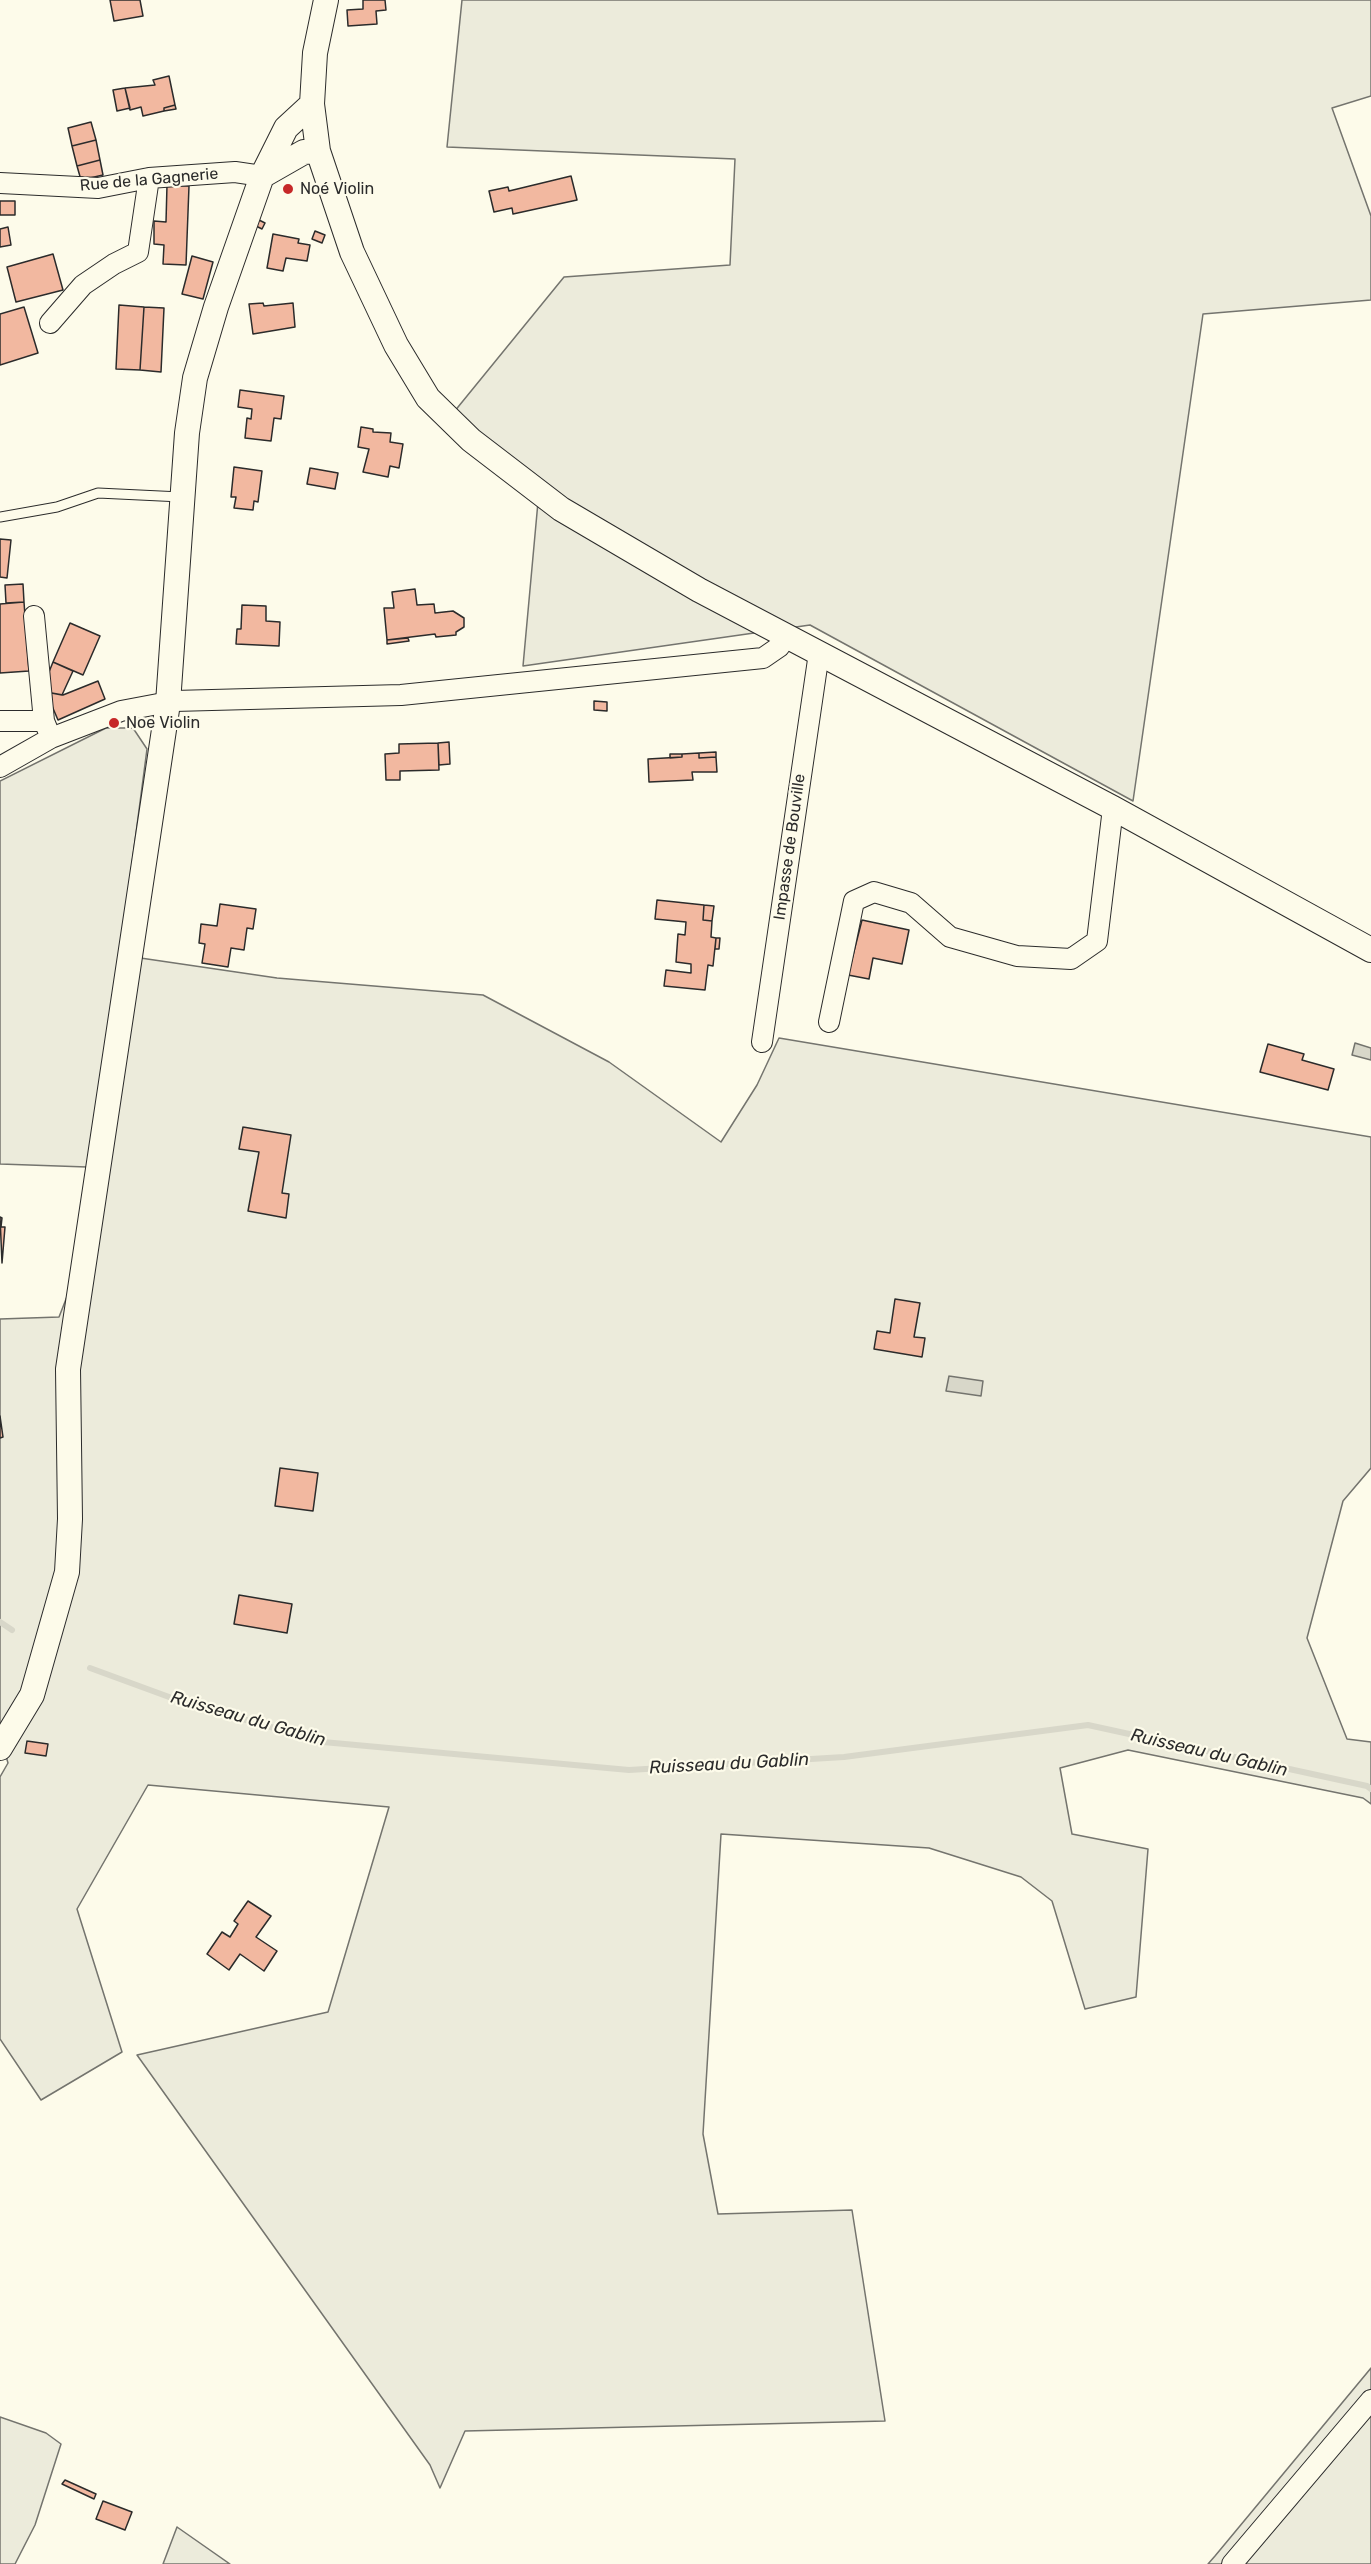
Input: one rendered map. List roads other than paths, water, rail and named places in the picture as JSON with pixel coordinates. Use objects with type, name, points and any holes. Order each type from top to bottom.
[{"type":"street","points":[[326,0],[315,53],[312,104],[318,151],[352,252],[396,345],[428,398],[471,440],[561,509],[699,590],[1113,808],[1371,950]]},
{"type":"street","points":[[0,1748],[32,1695],[67,1572],[70,1519],[68,1369],[168,703],[187,433],[195,378],[216,307],[262,176],[286,128],[312,104]]},
{"type":"street","points":[[262,176],[304,152],[318,151]]},
{"type":"street","name":"Rue de la Gagnerie","points":[[0,183],[98,188],[149,178],[235,172],[262,176]]},
{"type":"street","points":[[50,323],[83,285],[114,264],[138,252],[149,178]]},
{"type":"street","points":[[34,616],[48,730]]},
{"type":"street","points":[[0,766],[48,730],[121,711],[168,703],[401,695],[763,658],[779,647],[787,636]]},
{"type":"street","name":"Impasse de Bouville","points":[[762,1042],[819,653]]},
{"type":"street","points":[[0,722],[48,730]]},
{"type":"street","points":[[829,1022],[854,901],[874,892],[911,903],[950,937],[1017,956],[1071,959],[1097,941],[1113,808]]},
{"type":"street","points":[[1232,2564],[1371,2400]]},
{"type":"lane","points":[[0,517],[57,507],[98,492],[183,497]]},
{"type":"waterway","name":"Ruisseau du Gablin","points":[[0,1622],[12,1630]]},
{"type":"waterway","name":"Ruisseau du Gablin","points":[[90,1668],[180,1701],[323,1742],[629,1770],[844,1757],[1088,1725],[1367,1786],[1371,1789]]},
{"type":"place","name":"Noé Violin","points":[[288,189]]},
{"type":"place","name":"Noe Violin","points":[[114,723]]}]
